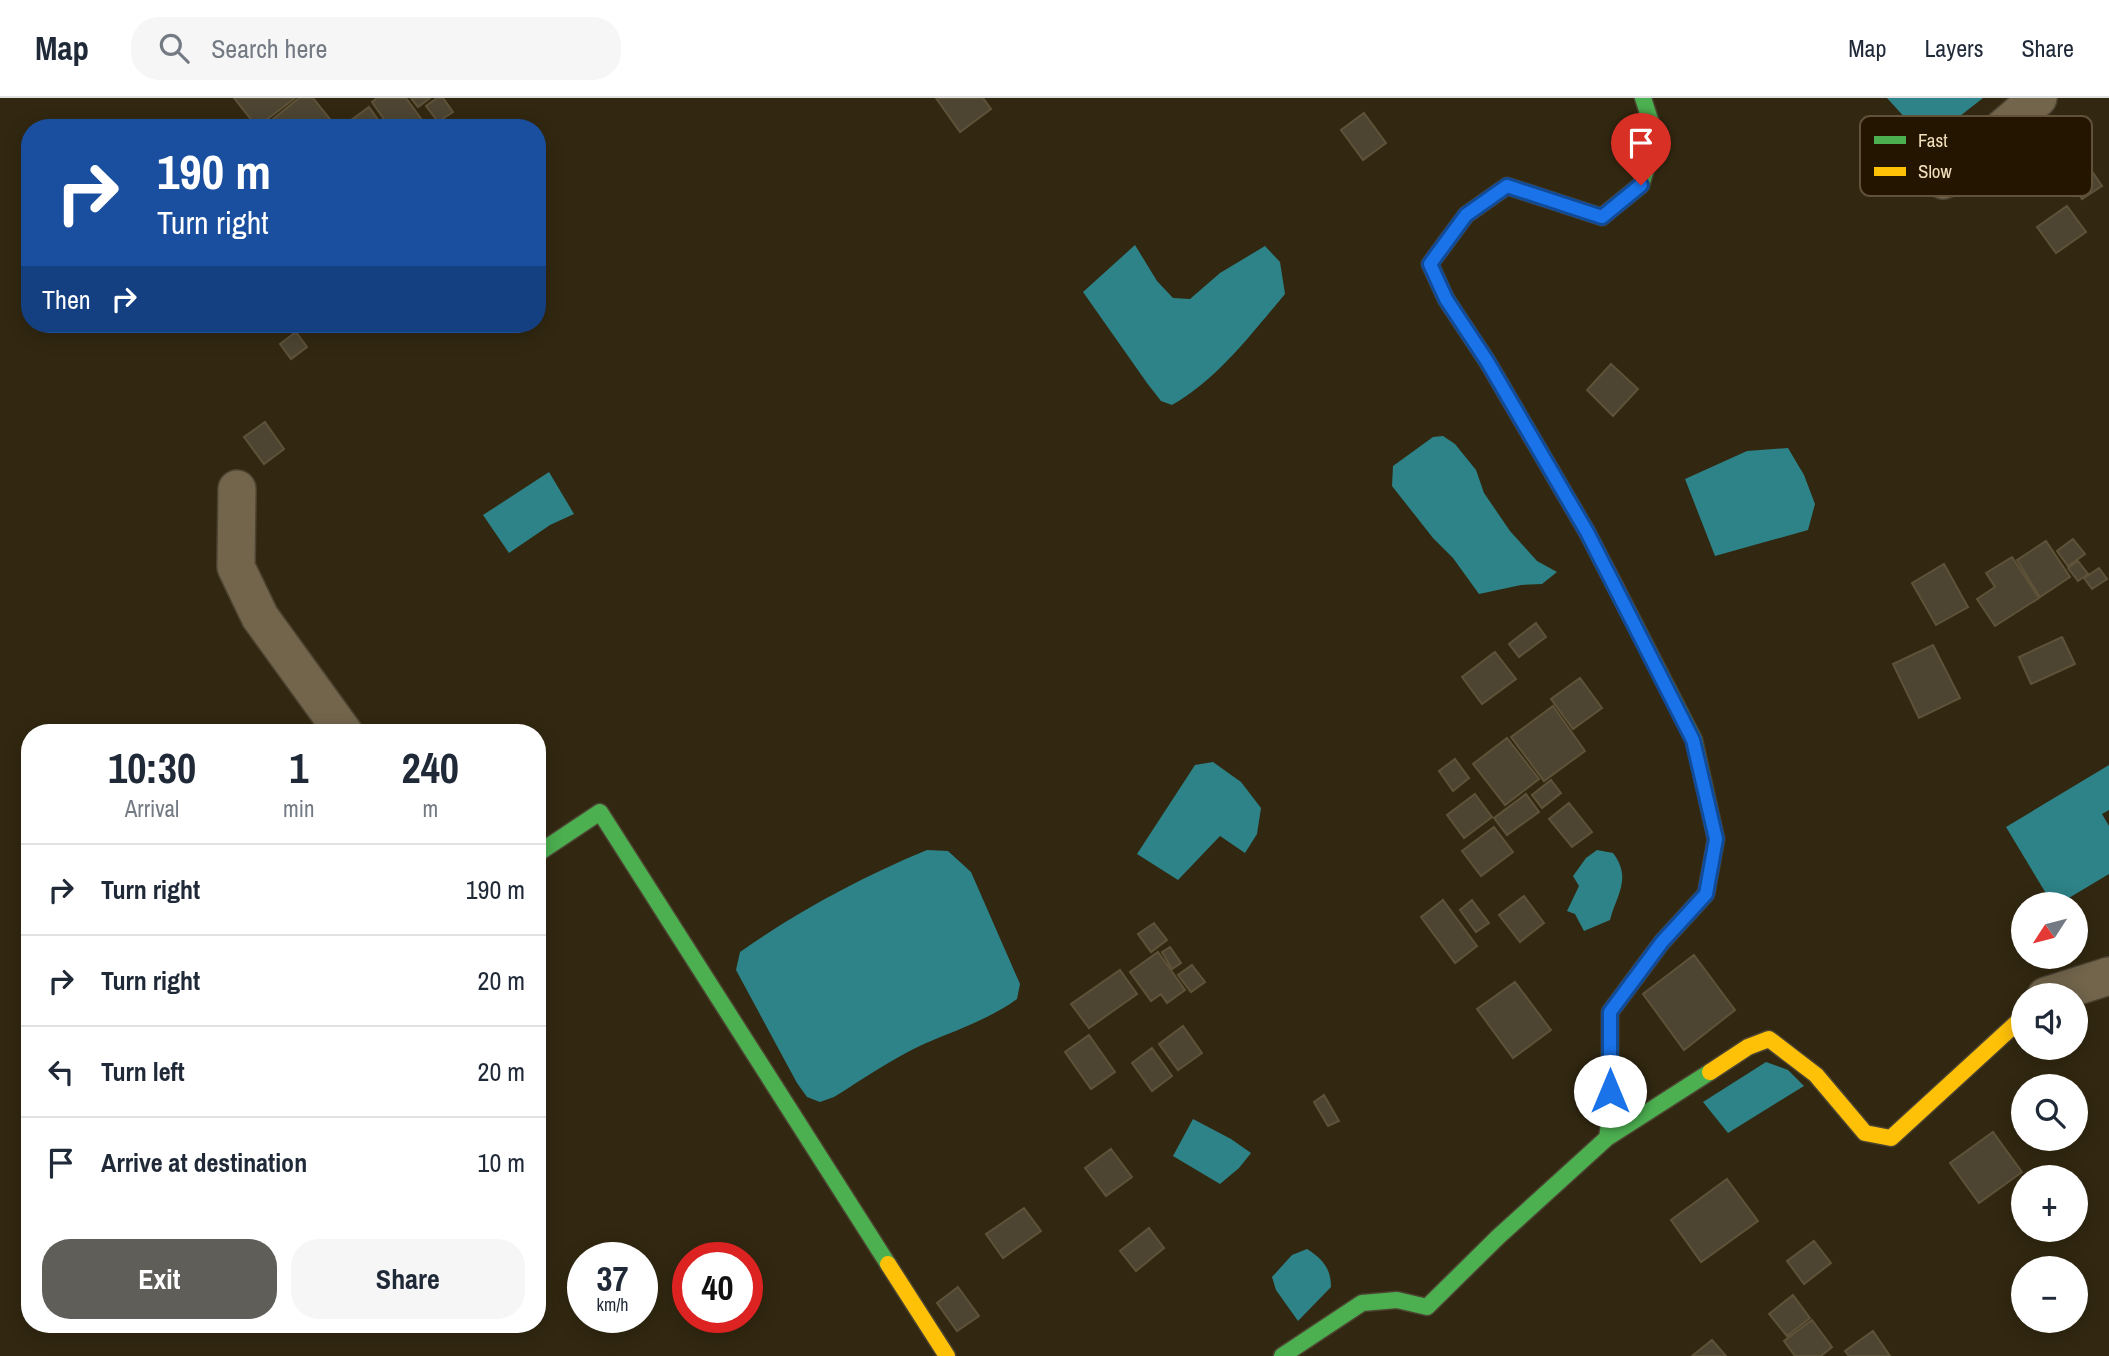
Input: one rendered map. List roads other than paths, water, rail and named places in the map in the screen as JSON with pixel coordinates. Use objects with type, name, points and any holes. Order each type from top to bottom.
[{"type":"street","points":[[1607,1138],[1610,1117],[1610,1012],[1662,942],[1706,894],[1716,839],[1693,740],[1587,532],[1487,361],[1446,299],[1430,264],[1466,215],[1507,186],[1602,217],[1641,185],[1656,138],[1643,98]]},
{"type":"street","points":[[2017,116],[2038,98]]},
{"type":"street","points":[[237,488],[236,567],[260,617],[337,724]]},
{"type":"street","points":[[546,848],[600,812],[947,1356]]},
{"type":"street","points":[[2087,983],[2109,976]]},
{"type":"street","points":[[1282,1356],[1362,1303],[1397,1300],[1427,1307],[1498,1237],[1607,1138],[1748,1047],[1769,1039],[1816,1075],[1865,1133],[1891,1138],[2011,1028]]},
{"type":"water","points":[[1887,98],[1983,98],[1960,116],[1903,116]]},
{"type":"water","points":[[1135,245],[1157,281],[1173,298],[1190,299],[1220,273],[1265,246],[1280,262],[1285,294],[1219,369],[1172,405],[1161,401],[1083,292]]},
{"type":"water","points":[[1443,436],[1455,444],[1476,470],[1484,493],[1510,531],[1537,561],[1557,572],[1542,584],[1521,585],[1479,594],[1453,558],[1433,538],[1392,486],[1393,466],[1433,437]]},
{"type":"water","points":[[1788,448],[1804,475],[1815,504],[1808,530],[1715,556],[1685,479],[1747,451]]},
{"type":"water","points":[[549,472],[574,514],[550,525],[509,553],[483,515]]},
{"type":"water","points":[[1213,762],[1241,782],[1261,808],[1257,834],[1245,853],[1220,836],[1178,880],[1137,854],[1195,765]]},
{"type":"water","points":[[2109,765],[2109,810],[2102,814],[2109,826],[2109,874],[2079,892],[2045,892],[2006,827]]},
{"type":"water","points":[[927,850],[948,851],[971,872],[1020,984],[1017,999],[983,1019],[901,1056],[834,1097],[820,1102],[807,1097],[736,970],[740,952],[831,896]]},
{"type":"water","points":[[1597,850],[1613,853],[1619,862],[1622,870],[1621,886],[1610,920],[1584,931],[1575,914],[1567,911],[1579,886],[1573,876],[1586,858]]},
{"type":"water","points":[[1766,1062],[1788,1070],[1804,1086],[1728,1133],[1703,1102]]},
{"type":"water","points":[[1193,1119],[1251,1153],[1239,1168],[1220,1184],[1173,1156]]},
{"type":"water","points":[[1307,1249],[1325,1265],[1330,1275],[1331,1287],[1298,1321],[1276,1290],[1272,1277],[1292,1255]]}]
